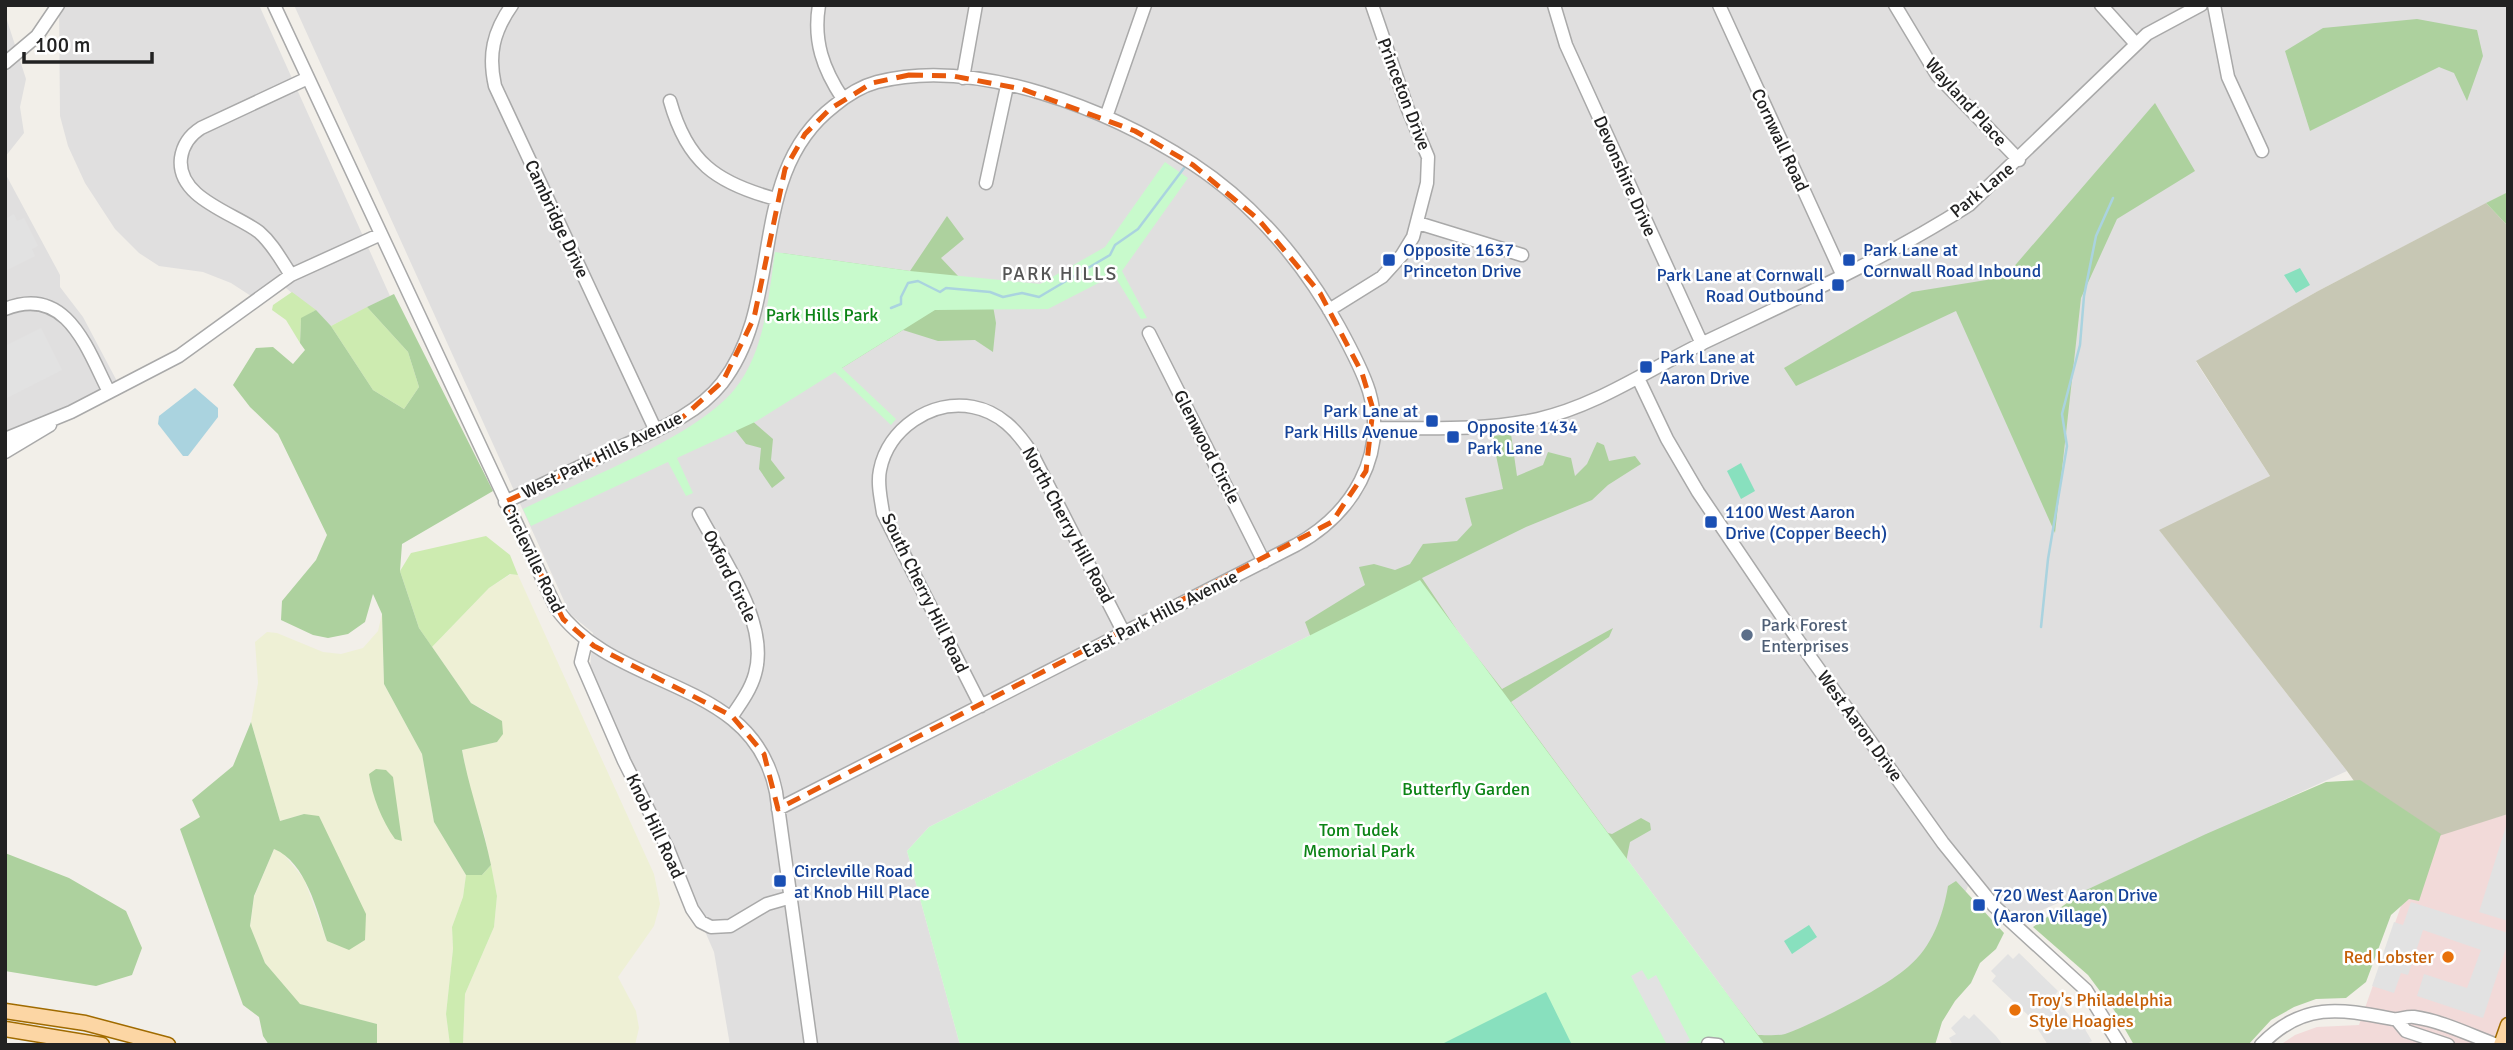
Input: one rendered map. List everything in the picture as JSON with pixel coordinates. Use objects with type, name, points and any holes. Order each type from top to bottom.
[{"type":"main road","points":[[5,1011],[85,1023],[168,1045]]},
{"type":"main road","points":[[2499,1045],[2508,1025]]},
{"type":"main road","points":[[5,1029],[102,1045]]},
{"type":"street","points":[[5,63],[37,36],[58,5]]},
{"type":"street","name":"Circleville Road","points":[[274,5],[549,598],[563,619],[586,641],[732,716],[751,735],[764,754],[773,779],[778,809],[811,1045]]},
{"type":"street","name":"Cambridge Drive","points":[[512,5],[494,37],[491,53],[495,86],[656,430]]},
{"type":"street","points":[[819,5],[816,21],[821,60],[844,99]]},
{"type":"street","points":[[963,78],[976,5]]},
{"type":"street","points":[[1106,117],[1145,5]]},
{"type":"street","name":"Princeton Drive","points":[[1329,310],[1367,288],[1395,265],[1413,237],[1427,183],[1428,157],[1372,5]]},
{"type":"street","name":"Devonshire Drive","points":[[1554,5],[1566,46],[1702,344]]},
{"type":"street","name":"Cornwall Road","points":[[1719,5],[1842,274]]},
{"type":"street","name":"Wayland Place","points":[[1895,5],[1937,75],[2019,160]]},
{"type":"street","points":[[2101,5],[2136,44]]},
{"type":"street","name":"Park Lane","points":[[1374,428],[1505,426],[1555,414],[1638,378],[1842,274],[1949,218],[1990,188],[2136,44],[2165,22],[2201,5]]},
{"type":"street","points":[[2214,5],[2228,77],[2262,151]]},
{"type":"street","name":"West Park Hills Avenue","points":[[505,502],[656,430],[699,406],[713,394],[733,367],[754,318],[776,199],[785,169],[805,134],[844,99],[872,83],[909,75],[963,78],[1007,86],[1106,117],[1193,165],[1216,181],[1272,233],[1308,276],[1329,310]]},
{"type":"street","points":[[290,275],[274,247],[260,233],[193,190],[183,175],[181,157],[189,138],[201,128],[308,78]]},
{"type":"street","points":[[986,183],[1007,86]]},
{"type":"street","points":[[670,101],[684,139],[706,169],[732,186],[776,199]]},
{"type":"street","points":[[1418,223],[1522,254]]},
{"type":"street","points":[[5,452],[71,412],[194,348],[290,275],[379,234]]},
{"type":"street","points":[[5,309],[35,303],[65,315],[78,331],[109,392]]},
{"type":"street","name":"East Park Hills Avenue","points":[[778,809],[1264,562],[1312,536],[1344,508],[1366,471],[1374,428],[1365,382],[1329,310]]},
{"type":"street","name":"Glenwood Circle","points":[[1149,333],[1264,562]]},
{"type":"street","name":"West Aaron Drive","points":[[1638,378],[1667,439],[1698,492],[1798,640],[1943,843],[1994,906],[2086,990],[2120,1045]]},
{"type":"street","name":"North Cherry Hill Road","points":[[927,413],[940,409],[974,407],[1015,429],[1031,452],[1124,633]]},
{"type":"street","points":[[5,439],[71,412]]},
{"type":"street","name":"South Cherry Hill Road","points":[[927,413],[912,420],[892,439],[880,468],[878,483],[881,503],[883,513],[981,706]]},
{"type":"street","name":"Oxford Circle","points":[[699,514],[750,613],[757,634],[755,674],[732,716]]},
{"type":"street","name":"Knob Hill Road","points":[[586,641],[581,662],[624,761],[668,849],[692,909],[701,922],[711,928],[730,926],[767,904],[789,898]]},
{"type":"street","points":[[5,1005],[85,1023]]},
{"type":"street","points":[[2261,1045],[2280,1028],[2316,1013],[2348,1010],[2397,1020],[2417,1017],[2499,1045]]},
{"type":"street","points":[[2397,1020],[2406,1031],[2448,1045]]},
{"type":"street","points":[[1708,1044],[1718,1045]]},
{"type":"highlighted area","points":[[909,75],[953,76],[1022,89],[1135,131],[1193,165],[1258,219],[1320,293],[1362,373],[1373,409],[1366,471],[1332,522],[778,809],[764,754],[732,716],[594,646],[563,619],[505,502],[683,417],[723,381],[754,318],[785,169],[805,134],[830,109],[872,83]]},
{"type":"shaded area","points":[[59,5],[259,5],[390,296],[331,326],[280,283],[251,296],[231,283],[203,272],[159,266],[139,253],[115,229],[85,183],[68,146],[60,116]]},
{"type":"shaded area","points":[[294,5],[2508,5],[2508,192],[2318,291],[2196,362],[2270,476],[2160,531],[2347,771],[2012,924],[1970,881],[1940,955],[1793,1045],[1765,1045],[1420,580],[929,827],[907,851],[960,1045],[730,1045],[714,952],[590,668],[593,633],[570,614]]},
{"type":"shaded area","points":[[5,14],[26,79],[20,107],[24,133],[5,157]]},
{"type":"shaded area","points":[[5,173],[60,275],[60,287],[83,317],[119,385],[5,438]]},
{"type":"shaded area","points":[[2486,203],[2508,226],[2508,814],[2401,848],[2347,771],[2159,530],[2270,476],[2196,361],[2318,291]]},
{"type":"shaded area","points":[[14,214],[17,221],[24,218],[38,246],[32,249],[35,256],[5,271],[5,219]]},
{"type":"shaded area","points":[[41,328],[62,370],[5,399],[5,346]]},
{"type":"shaded area","points":[[511,574],[518,575],[654,874],[660,904],[654,926],[618,977],[636,1011],[639,1028],[635,1045],[463,1045],[465,994],[494,927],[497,896],[484,833],[470,794],[462,749],[497,742],[490,713],[471,703],[432,647],[489,588]]},
{"type":"shaded area","points":[[382,614],[384,684],[422,754],[434,822],[466,875],[463,897],[452,927],[453,949],[446,1014],[450,1045],[377,1045],[376,1024],[299,1004],[265,963],[250,927],[254,897],[274,849],[282,852],[304,879],[327,941],[304,814],[280,821],[251,722],[258,683],[255,642],[267,632],[277,633],[323,652],[341,654],[363,648],[378,631]]},
{"type":"shaded area","points":[[2508,814],[2508,1045],[2280,1045],[2295,1035],[2317,1027],[2359,1025],[2425,838]]},
{"type":"shaded area","points":[[2508,820],[2508,921],[2479,912]]},
{"type":"shaded area","points":[[2411,902],[2508,933],[2508,942],[2483,1018],[2417,996],[2424,974],[2467,988],[2481,950],[2423,930],[2408,975],[2401,973],[2394,993],[2372,986],[2394,922],[2403,925]]},
{"type":"shaded area","points":[[2019,953],[2058,991],[2054,996],[2072,1019],[2077,1016],[2092,1041],[2085,1045],[2048,1045],[2030,1017],[1992,981],[1996,976],[1991,971],[2008,954],[2013,959]]},
{"type":"shaded area","points":[[1642,970],[1648,980],[1656,975],[1690,1040],[1684,1045],[1667,1045],[1631,976]]},
{"type":"shaded area","points":[[1974,1014],[2003,1045],[1953,1045],[1949,1038],[1956,1034],[1951,1028],[1964,1015],[1969,1019]]},
{"type":"green space","points":[[2417,19],[2477,30],[2483,56],[2467,101],[2454,73],[2439,67],[2310,131],[2285,51],[2323,28]]},
{"type":"green space","points":[[2155,103],[2195,171],[2117,219],[2081,298],[2055,533],[1956,311],[1796,386],[1784,368],[1912,292],[2005,277]]},
{"type":"green space","name":"Park Hills Park","points":[[1165,162],[1188,178],[1122,271],[1147,318],[1141,319],[1114,275],[1048,309],[935,310],[842,368],[896,419],[891,425],[835,372],[755,422],[677,458],[693,493],[686,496],[668,462],[531,526],[523,509],[665,441],[716,408],[734,390],[759,342],[775,252],[910,271],[1040,284],[1105,247]]},
{"type":"green space","points":[[2508,192],[2508,226],[2486,203]]},
{"type":"green space","points":[[947,216],[964,239],[941,258],[958,276],[992,300],[996,323],[993,352],[975,340],[938,341],[903,330],[842,368],[782,253],[910,271]]},
{"type":"green space","points":[[2300,268],[2310,285],[2296,293],[2284,275]]},
{"type":"green space","points":[[292,292],[316,310],[301,319],[300,343],[286,320],[272,310],[273,305]]},
{"type":"green space","points":[[394,294],[493,491],[402,544],[400,571],[419,628],[471,703],[502,721],[503,734],[497,742],[462,750],[491,865],[482,875],[466,875],[434,822],[422,754],[384,684],[382,614],[373,594],[365,622],[348,634],[328,638],[313,635],[281,620],[282,601],[316,560],[327,535],[278,434],[250,407],[233,385],[256,348],[273,347],[293,364],[305,350],[300,343],[301,318],[316,310],[331,326],[373,390],[404,409],[419,387],[408,352],[367,307]]},
{"type":"green space","points":[[367,307],[408,352],[419,387],[404,409],[373,390],[331,326]]},
{"type":"green space","points":[[750,419],[773,439],[771,460],[785,478],[772,488],[759,469],[761,448],[746,444],[732,426]]},
{"type":"green space","name":"Butterfly Garden","points":[[1511,434],[1517,476],[1543,465],[1548,452],[1571,458],[1575,476],[1587,464],[1597,442],[1604,445],[1609,461],[1635,456],[1641,464],[1608,485],[1592,500],[1526,527],[1422,578],[1463,639],[1502,689],[1613,628],[1609,637],[1511,702],[1608,833],[1612,834],[1641,818],[1650,823],[1651,830],[1630,842],[1626,862],[1758,1035],[1785,1034],[1814,1022],[1867,995],[1908,967],[1930,940],[1943,908],[1948,886],[1956,881],[2004,933],[1996,949],[1980,963],[1971,983],[1942,1022],[1935,1045],[1741,1045],[1321,664],[1305,622],[1365,585],[1359,567],[1374,564],[1395,570],[1410,564],[1423,544],[1457,541],[1472,525],[1465,498],[1503,489],[1492,436]]},
{"type":"green space","points":[[1741,463],[1755,491],[1741,499],[1727,471]]},
{"type":"green space","points":[[486,536],[510,555],[518,575],[510,574],[489,588],[432,647],[419,628],[400,571],[411,553]]},
{"type":"green space","name":"Tom Tudek Memorial Park","points":[[1420,580],[1765,1045],[960,1045],[907,851],[929,827]]},
{"type":"green space","points":[[251,722],[280,821],[304,814],[319,816],[366,914],[365,940],[349,950],[327,941],[302,876],[285,855],[274,849],[254,896],[250,926],[265,963],[300,1004],[377,1024],[377,1045],[269,1045],[263,1036],[259,1017],[243,1005],[180,829],[200,817],[192,800],[233,766]]},
{"type":"green space","points":[[376,769],[386,770],[393,777],[402,841],[395,839],[390,832],[375,799],[369,774]]},
{"type":"green space","points":[[2360,780],[2441,834],[2419,901],[2409,899],[2391,915],[2366,982],[2346,998],[2316,999],[2294,1007],[2271,1020],[2248,1045],[2134,1045],[2114,1010],[2088,975],[2033,927],[2084,891],[2206,834],[2326,782]]},
{"type":"green space","points":[[5,853],[69,878],[126,911],[142,948],[132,975],[96,986],[5,971]]},
{"type":"green space","points":[[491,865],[497,896],[494,927],[465,994],[463,1045],[450,1045],[446,1014],[453,949],[452,927],[463,897],[466,875],[482,875]]},
{"type":"green space","points":[[1809,925],[1817,937],[1792,954],[1784,941]]},
{"type":"green space","points":[[1546,992],[1572,1045],[1442,1044]]},
{"type":"water","points":[[195,388],[218,408],[218,417],[188,456],[183,456],[158,424],[159,416]]},
{"type":"waterway","points":[[891,308],[901,304],[901,297],[908,283],[918,281],[940,292],[946,288],[990,292],[1003,297],[1022,293],[1039,297],[1110,255],[1115,245],[1138,229],[1184,168]]},
{"type":"waterway","points":[[2041,627],[2048,559],[2067,446],[2062,414],[2080,345],[2084,296],[2096,236],[2113,198]]},
{"type":"place","name":"Opposite 1637 Princeton Drive","points":[[1389,260]]},
{"type":"place","name":"Park Lane at Cornwall Road Inbound","points":[[1849,260]]},
{"type":"place","name":"Park Lane at Cornwall Road Outbound","points":[[1838,285]]},
{"type":"place","name":"Park Lane at Aaron Drive","points":[[1646,367]]},
{"type":"place","name":"Park Lane at Park Hills Avenue","points":[[1432,421]]},
{"type":"place","name":"Opposite 1434 Park Lane","points":[[1453,437]]},
{"type":"place","name":"1100 West Aaron Drive (Copper Beech)","points":[[1711,522]]},
{"type":"place","name":"Park Forest Enterprises","points":[[1747,635]]},
{"type":"place","name":"Circleville Road at Knob Hill Place","points":[[780,881]]},
{"type":"place","name":"720 West Aaron Drive (Aaron Village)","points":[[1979,905]]},
{"type":"place","name":"Red Lobster","points":[[2448,957]]},
{"type":"place","name":"Troy's Philadelphia Style Hoagies","points":[[2015,1010]]},
{"type":"district","name":"PARK HILLS","points":[[1060,273]]}]
